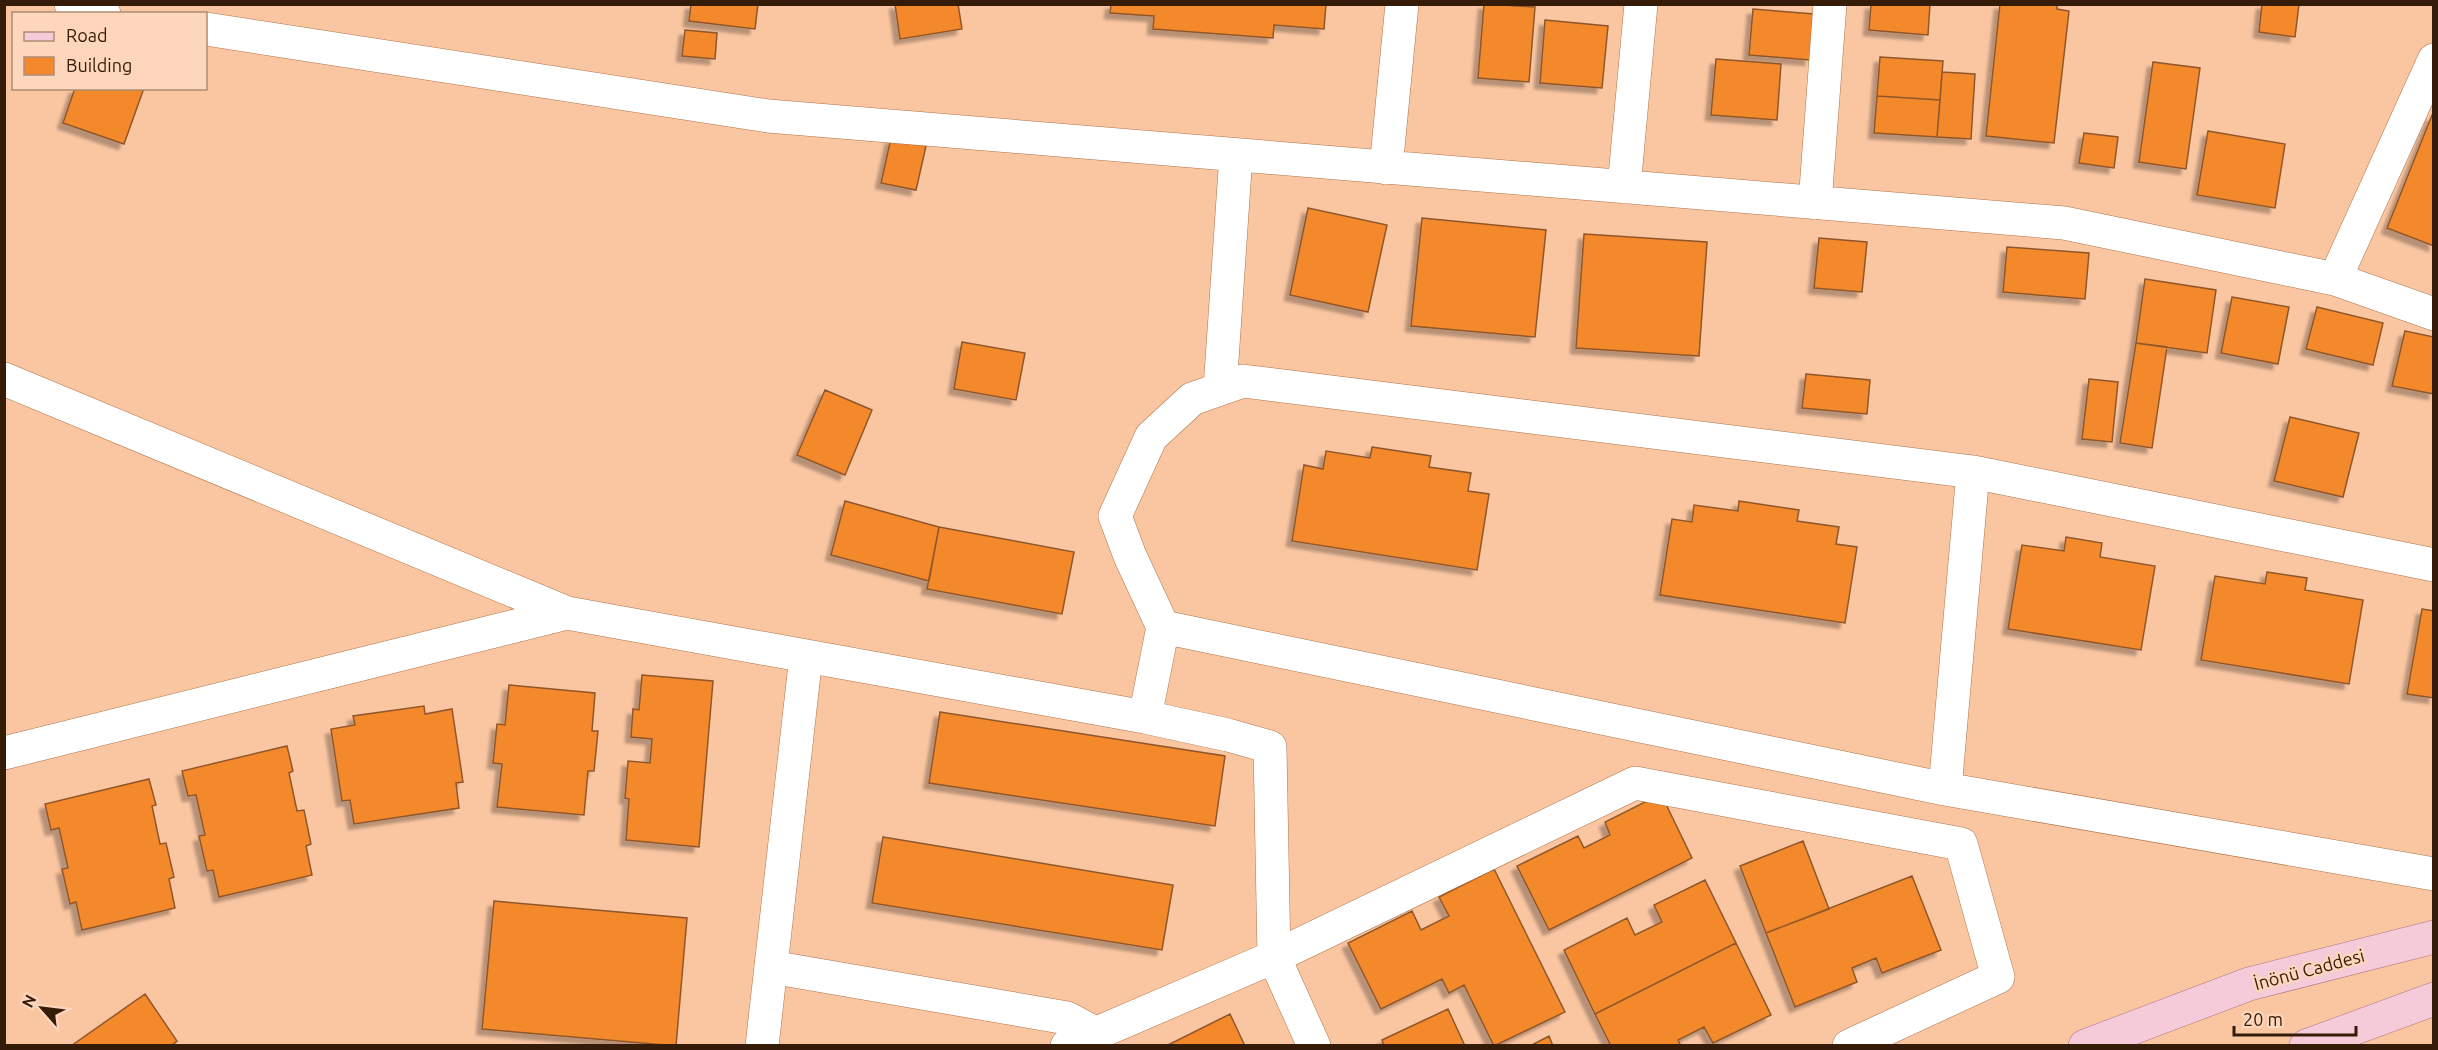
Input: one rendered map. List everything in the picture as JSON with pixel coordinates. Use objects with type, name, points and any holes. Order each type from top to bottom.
[{"type":"main road","name":"İnönü Caddesi","points":[[2085,1046],[2249,984],[2433,937]]},
{"type":"main road","points":[[2306,1046],[2433,999]]},
{"type":"street","points":[[71,4],[94,12]]},
{"type":"street","points":[[1386,168],[1402,4]]},
{"type":"street","points":[[1624,187],[1641,4]]},
{"type":"street","points":[[1815,203],[1830,4]]},
{"type":"street","points":[[207,29],[768,116],[2064,223],[2335,279],[2433,314]]},
{"type":"street","points":[[2335,279],[2433,60]]},
{"type":"street","points":[[1220,389],[1236,155]]},
{"type":"street","points":[[4,379],[567,613],[1145,717],[1228,735],[1270,747],[1274,957],[1314,1046]]},
{"type":"street","points":[[1145,717],[1163,627],[1130,556],[1116,516],[1151,437],[1192,399],[1243,381],[1973,472],[2433,565]]},
{"type":"street","points":[[1945,789],[1973,472]]},
{"type":"street","points":[[4,753],[567,613]]},
{"type":"street","points":[[1163,627],[1945,789],[2433,874]]},
{"type":"street","points":[[762,1046],[806,656]]},
{"type":"street","points":[[771,967],[1067,1018],[1081,1039],[1274,957],[1635,783],[1961,844],[1998,978],[1849,1046]]},
{"type":"building","points":[[691,4],[758,4],[755,29],[689,21]]},
{"type":"building","points":[[895,4],[958,4],[962,29],[900,39]]},
{"type":"building","points":[[1111,4],[1326,4],[1324,29],[1274,25],[1273,38],[1153,29],[1154,16],[1110,13]]},
{"type":"building","points":[[1484,4],[1535,7],[1529,82],[1478,78]]},
{"type":"building","points":[[1871,4],[1930,4],[1928,35],[1869,30]]},
{"type":"building","points":[[2000,4],[2057,4],[2057,9],[2069,11],[2054,143],[1986,136]]},
{"type":"building","points":[[2262,4],[2299,4],[2295,37],[2259,32]]},
{"type":"building","points":[[1753,9],[1814,14],[1810,60],[1749,55]]},
{"type":"building","points":[[1545,20],[1608,26],[1602,88],[1540,83]]},
{"type":"building","points":[[685,30],[717,33],[715,59],[682,56]]},
{"type":"building","points":[[1880,57],[1943,61],[1940,100],[1877,96]]},
{"type":"building","points":[[1716,59],[1781,64],[1777,120],[1711,115]]},
{"type":"building","points":[[2153,62],[2200,68],[2186,169],[2139,162]]},
{"type":"building","points":[[1942,72],[1975,74],[1971,139],[1937,137]]},
{"type":"building","points":[[74,90],[143,90],[124,144],[63,123]]},
{"type":"building","points":[[1877,96],[1940,100],[1937,137],[1874,133]]},
{"type":"building","points":[[2432,115],[2434,116],[2434,246],[2387,228]]},
{"type":"building","points":[[2208,131],[2285,144],[2275,208],[2197,195]]},
{"type":"building","points":[[2084,133],[2118,137],[2114,168],[2079,163]]},
{"type":"building","points":[[891,138],[926,146],[916,190],[881,183]]},
{"type":"building","points":[[1308,208],[1387,225],[1368,312],[1290,295]]},
{"type":"building","points":[[1422,218],[1546,230],[1535,337],[1411,326]]},
{"type":"building","points":[[1584,234],[1707,242],[1699,356],[1576,348]]},
{"type":"building","points":[[1819,238],[1867,242],[1862,292],[1814,288]]},
{"type":"building","points":[[2007,247],[2089,253],[2085,299],[2003,292]]},
{"type":"building","points":[[2145,279],[2216,290],[2207,353],[2136,343]]},
{"type":"building","points":[[2232,297],[2289,307],[2278,364],[2221,353]]},
{"type":"building","points":[[2317,307],[2383,323],[2373,365],[2306,349]]},
{"type":"building","points":[[2405,331],[2434,337],[2434,394],[2392,386]]},
{"type":"building","points":[[962,342],[1025,353],[1016,400],[954,389]]},
{"type":"building","points":[[2136,343],[2167,347],[2152,448],[2120,443]]},
{"type":"building","points":[[1806,374],[1870,380],[1867,414],[1802,408]]},
{"type":"building","points":[[2089,379],[2118,382],[2112,442],[2082,439]]},
{"type":"building","points":[[825,390],[872,410],[845,475],[797,455]]},
{"type":"building","points":[[2290,417],[2359,433],[2343,497],[2274,481]]},
{"type":"building","points":[[1372,447],[1431,456],[1429,467],[1471,473],[1468,491],[1489,494],[1477,570],[1292,541],[1304,465],[1323,469],[1326,451],[1370,458]]},
{"type":"building","points":[[845,501],[939,527],[929,581],[831,555]]},
{"type":"building","points":[[1739,501],[1799,510],[1797,521],[1839,527],[1836,544],[1857,547],[1845,623],[1660,595],[1672,519],[1692,522],[1694,505],[1738,511]]},
{"type":"building","points":[[939,527],[1074,552],[1062,614],[927,589]]},
{"type":"building","points":[[2066,537],[2102,543],[2100,557],[2155,566],[2141,650],[2008,629],[2022,545],[2064,551]]},
{"type":"building","points":[[2267,572],[2307,578],[2305,590],[2363,600],[2349,684],[2201,660],[2215,576],[2265,584]]},
{"type":"building","points":[[2422,609],[2434,611],[2434,698],[2407,694]]},
{"type":"building","points":[[642,675],[713,681],[699,847],[626,840],[629,799],[625,798],[628,761],[650,763],[652,739],[631,737],[633,709],[639,710]]},
{"type":"building","points":[[509,685],[595,693],[592,731],[598,731],[594,771],[588,771],[584,815],[497,807],[502,764],[493,763],[497,724],[505,725]]},
{"type":"building","points":[[424,706],[425,714],[452,709],[463,782],[456,783],[459,808],[354,824],[350,800],[342,801],[331,729],[355,725],[353,716]]},
{"type":"building","points":[[940,712],[1225,756],[1215,826],[929,783]]},
{"type":"building","points":[[287,746],[293,771],[289,773],[297,811],[304,810],[311,844],[306,846],[312,875],[219,897],[213,870],[207,871],[199,836],[205,835],[196,795],[188,796],[182,771]]},
{"type":"building","points":[[149,779],[156,805],[152,806],[160,844],[166,843],[174,877],[169,879],[175,908],[82,930],[76,902],[70,904],[62,869],[68,868],[59,828],[51,830],[45,804]]},
{"type":"building","points":[[1661,794],[1692,858],[1549,930],[1517,866],[1578,836],[1584,848],[1610,835],[1605,822]]},
{"type":"building","points":[[883,837],[1173,885],[1162,950],[872,903]]},
{"type":"building","points":[[1803,841],[1829,909],[1766,933],[1740,866]]},
{"type":"building","points":[[1494,869],[1565,1012],[1494,1046],[1464,985],[1449,993],[1442,979],[1381,1009],[1348,943],[1412,911],[1421,930],[1449,916],[1439,897]]},
{"type":"building","points":[[1912,876],[1941,950],[1882,973],[1876,958],[1852,968],[1857,982],[1795,1007],[1766,933]]},
{"type":"building","points":[[1705,880],[1736,943],[1595,1014],[1564,950],[1627,918],[1635,935],[1662,922],[1654,905]]},
{"type":"building","points":[[494,901],[687,918],[676,1046],[482,1029]]},
{"type":"building","points":[[1736,943],[1771,1015],[1713,1043],[1704,1027],[1678,1040],[1681,1046],[1611,1046],[1595,1014]]},
{"type":"building","points":[[145,994],[177,1041],[171,1046],[71,1046]]},
{"type":"building","points":[[1448,1009],[1465,1046],[1384,1046],[1382,1040]]},
{"type":"building","points":[[1230,1014],[1245,1046],[1166,1046]]},
{"type":"building","points":[[1549,1036],[1553,1046],[1530,1046]]}]
